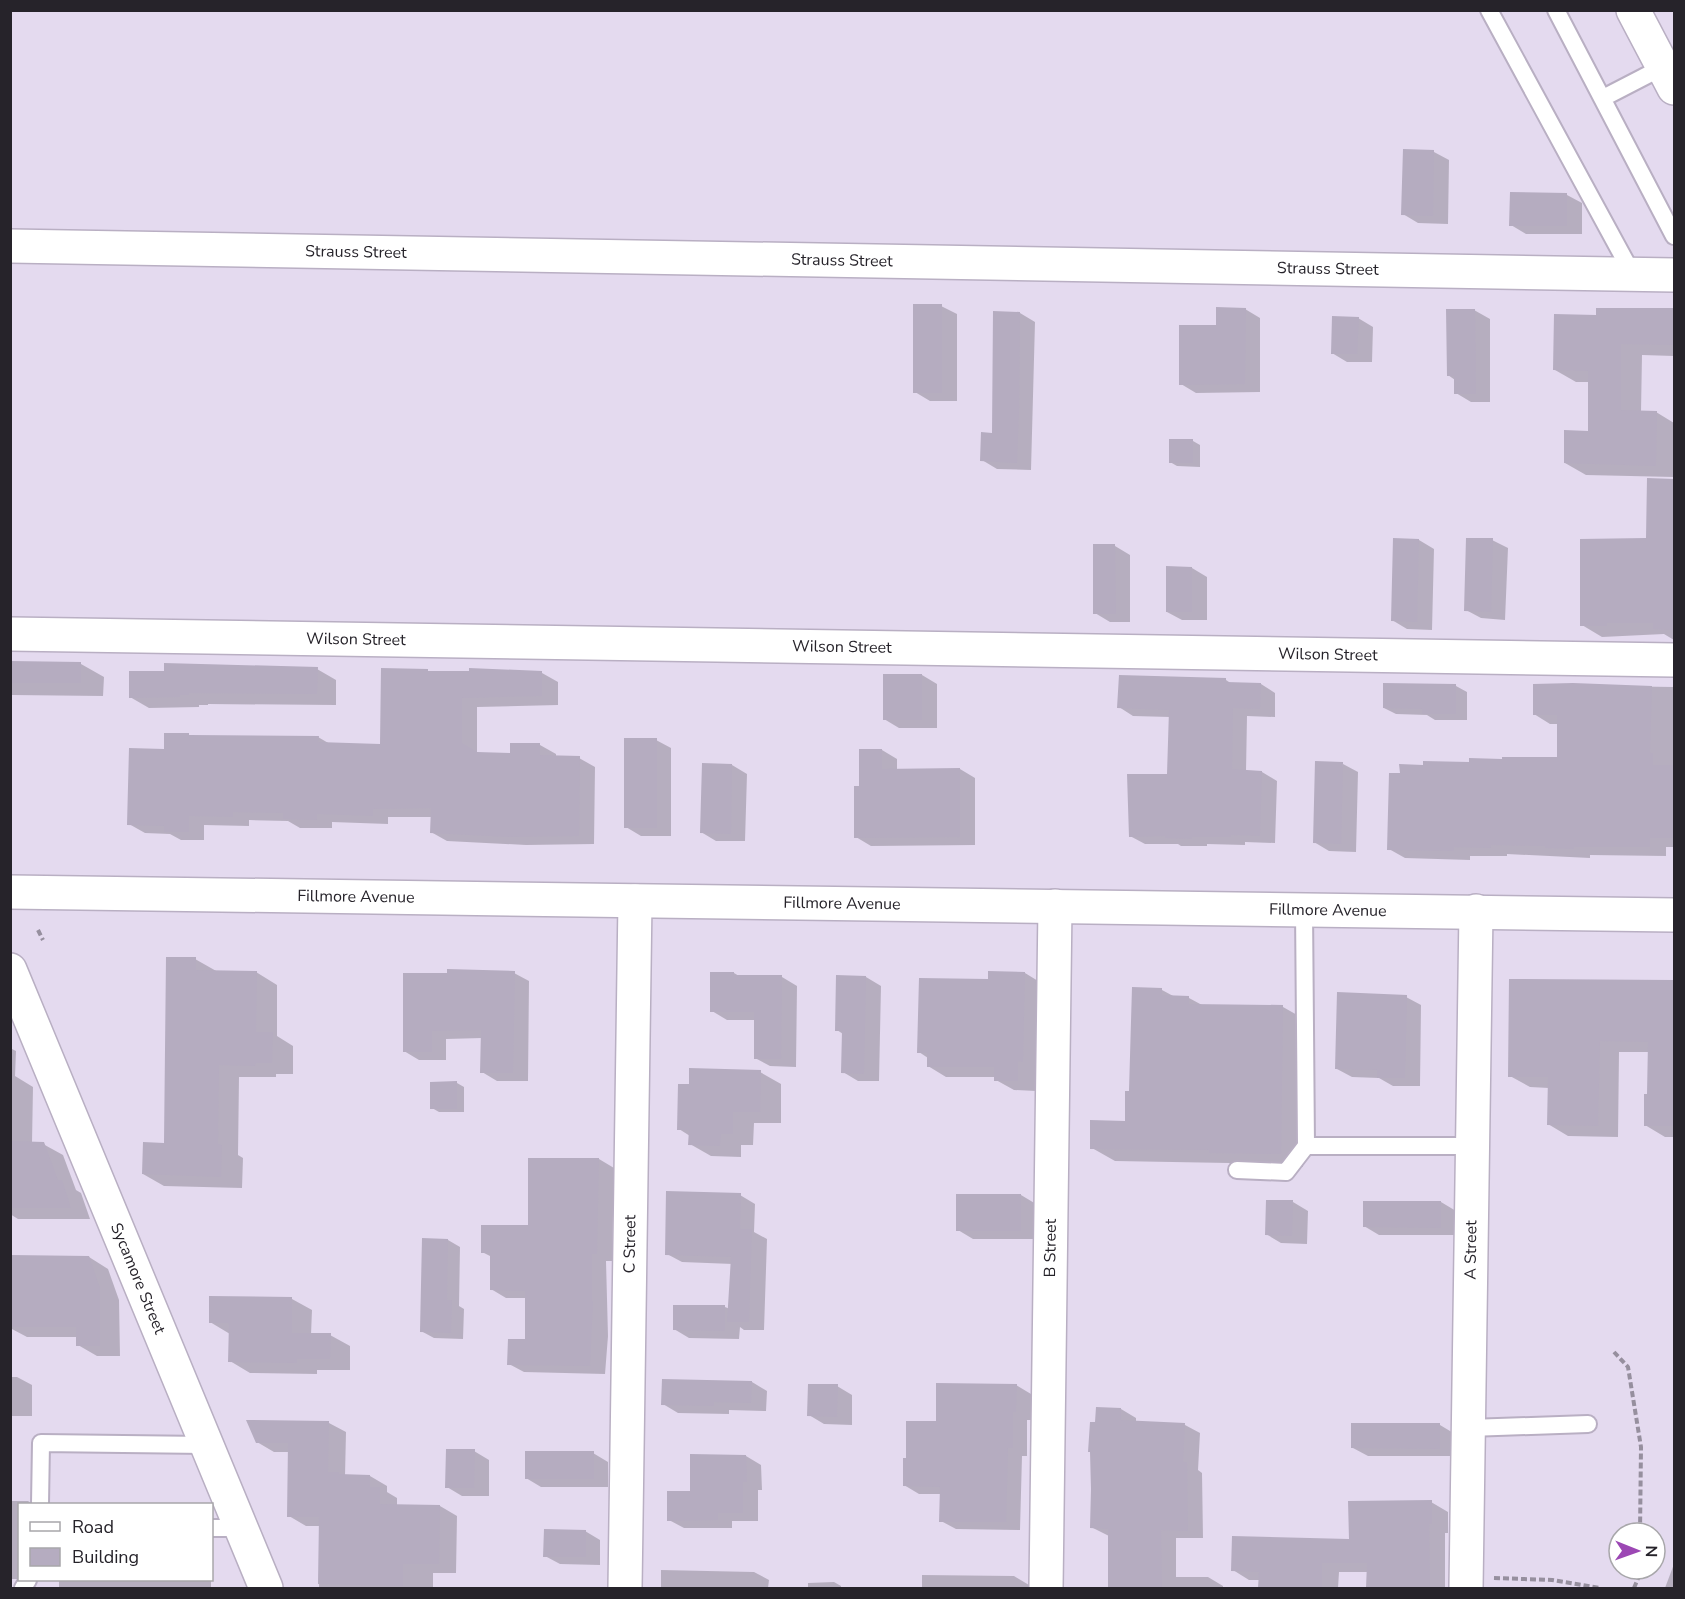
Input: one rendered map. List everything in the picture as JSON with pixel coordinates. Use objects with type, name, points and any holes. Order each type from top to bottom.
[{"type":"street","points":[[1633,10],[1669,78]]},
{"type":"street","name":"Strauss Street","points":[[10,246],[1674,275]]},
{"type":"street","name":"Wilson Street","points":[[10,634],[1674,660]]},
{"type":"street","name":"Fillmore Avenue","points":[[10,892],[1674,915]]},
{"type":"street","name":"C Street","points":[[625,1588],[635,901]]},
{"type":"street","name":"B Street","points":[[1046,1588],[1055,906]]},
{"type":"street","name":"A Street","points":[[1476,911],[1469,1428],[1476,1583]]},
{"type":"street","name":"Sycamore Street","points":[[10,970],[206,1445],[226,1528],[266,1588]]},
{"type":"lane","points":[[1489,10],[1633,274]]},
{"type":"lane","points":[[1557,10],[1674,236]]},
{"type":"lane","points":[[1603,98],[1669,78]]},
{"type":"lane","points":[[1237,1170],[1286,1172],[1306,1146],[1304,909]]},
{"type":"lane","points":[[1306,1146],[1473,1146]]},
{"type":"lane","points":[[1469,1428],[1588,1424]]},
{"type":"lane","points":[[40,1503],[41,1443],[206,1445]]},
{"type":"path","points":[[38,930],[43,940]]},
{"type":"path","points":[[1614,1352],[1628,1367],[1641,1447],[1640,1521]]},
{"type":"path","points":[[1476,1583],[1552,1580],[1600,1588]]},
{"type":"building","points":[[1403,149],[1434,150],[1433,216],[1401,215]]},
{"type":"building","points":[[1510,192],[1567,193],[1567,226],[1509,226]]},
{"type":"building","points":[[913,304],[942,304],[942,393],[913,393]]},
{"type":"building","points":[[1216,307],[1246,308],[1245,384],[1179,385],[1179,325],[1216,325]]},
{"type":"building","points":[[1596,308],[1674,308],[1674,345],[1621,344],[1621,410],[1657,411],[1656,466],[1564,463],[1564,430],[1588,431],[1588,371],[1553,370],[1554,314],[1596,315]]},
{"type":"building","points":[[1446,309],[1475,309],[1476,394],[1454,394],[1454,376],[1447,376]]},
{"type":"building","points":[[993,311],[1020,312],[1017,463],[980,461],[981,432],[992,433]]},
{"type":"building","points":[[1332,316],[1359,317],[1357,354],[1331,354]]},
{"type":"building","points":[[1169,439],[1193,439],[1193,463],[1169,463]]},
{"type":"building","points":[[1647,478],[1674,479],[1674,630],[1653,629],[1653,623],[1607,623],[1607,626],[1580,626],[1580,539],[1646,538]]},
{"type":"building","points":[[1393,538],[1419,539],[1417,622],[1391,621]]},
{"type":"building","points":[[1466,538],[1493,538],[1491,612],[1464,611]]},
{"type":"building","points":[[1093,544],[1115,544],[1116,614],[1093,614]]},
{"type":"building","points":[[1166,566],[1192,567],[1192,612],[1166,612]]},
{"type":"building","points":[[10,661],[81,662],[81,683],[10,683]]},
{"type":"building","points":[[164,663],[318,667],[317,694],[189,693],[189,695],[180,695],[180,697],[129,698],[129,671],[164,671]]},
{"type":"building","points":[[381,668],[428,669],[428,671],[469,671],[469,668],[542,671],[542,696],[462,698],[462,743],[477,752],[510,753],[510,743],[540,743],[540,755],[580,756],[579,836],[509,837],[430,833],[431,808],[373,809],[373,816],[317,814],[317,820],[283,819],[283,813],[233,812],[233,817],[189,816],[189,832],[164,832],[164,826],[127,825],[129,748],[164,749],[164,733],[319,736],[318,742],[380,744]]},
{"type":"building","points":[[883,674],[922,674],[922,720],[883,720]]},
{"type":"building","points":[[1119,675],[1226,678],[1226,682],[1261,683],[1260,709],[1233,708],[1232,769],[1262,771],[1260,836],[1231,835],[1231,837],[1192,837],[1192,839],[1165,838],[1165,836],[1129,837],[1127,774],[1167,774],[1169,710],[1117,708]]},
{"type":"building","points":[[1383,683],[1456,684],[1456,714],[1422,714],[1422,709],[1383,708]]},
{"type":"building","points":[[1533,684],[1652,686],[1650,753],[1653,753],[1653,765],[1674,765],[1674,838],[1650,838],[1650,847],[1574,847],[1574,849],[1491,845],[1491,848],[1454,847],[1454,851],[1387,850],[1389,773],[1400,773],[1399,764],[1423,765],[1423,761],[1469,762],[1469,758],[1557,757],[1557,715],[1533,715]]},
{"type":"building","points":[[624,738],[657,738],[657,828],[624,828]]},
{"type":"building","points":[[859,749],[882,749],[882,769],[960,768],[960,837],[854,838],[854,786],[859,786]]},
{"type":"building","points":[[1315,761],[1343,762],[1341,844],[1313,843]]},
{"type":"building","points":[[702,763],[732,764],[731,834],[700,833]]},
{"type":"building","points":[[166,957],[196,957],[196,970],[257,971],[256,1032],[273,1032],[272,1063],[256,1063],[255,1066],[219,1065],[218,1144],[222,1145],[221,1177],[142,1174],[143,1142],[164,1143]]},
{"type":"building","points":[[447,969],[515,971],[513,1073],[480,1073],[481,1030],[432,1031],[432,1052],[403,1052],[403,973],[447,973]]},
{"type":"building","points":[[988,971],[1025,972],[1023,1062],[1018,1061],[1018,1081],[994,1081],[994,1067],[927,1067],[927,1053],[917,1053],[919,978],[988,979]]},
{"type":"building","points":[[710,972],[734,972],[734,975],[782,975],[781,1059],[754,1059],[754,1012],[710,1012]]},
{"type":"building","points":[[836,975],[866,976],[864,1074],[841,1073],[842,1031],[835,1031]]},
{"type":"building","points":[[1509,979],[1674,980],[1674,1126],[1644,1126],[1648,1042],[1600,1041],[1598,1126],[1547,1125],[1548,1077],[1508,1077]]},
{"type":"building","points":[[1132,987],[1162,988],[1162,995],[1189,996],[1189,1004],[1283,1005],[1281,1154],[1209,1153],[1209,1150],[1090,1149],[1090,1120],[1125,1121],[1125,1091],[1129,1091]]},
{"type":"building","points":[[1337,992],[1407,995],[1405,1078],[1377,1078],[1377,1070],[1335,1069]]},
{"type":"building","points":[[689,1068],[761,1070],[760,1112],[733,1112],[733,1134],[721,1134],[720,1146],[688,1145],[689,1130],[677,1130],[678,1084],[689,1084]]},
{"type":"building","points":[[457,1081],[457,1109],[430,1109],[430,1082]]},
{"type":"building","points":[[10,1141],[44,1142],[58,1180],[62,1180],[71,1208],[10,1208]]},
{"type":"building","points":[[528,1158],[599,1158],[597,1254],[592,1254],[593,1301],[590,1366],[507,1365],[508,1339],[525,1339],[525,1291],[490,1290],[490,1253],[481,1253],[481,1225],[528,1225]]},
{"type":"building","points":[[666,1191],[741,1193],[740,1229],[752,1229],[749,1322],[727,1322],[731,1257],[665,1255]]},
{"type":"building","points":[[956,1194],[1021,1194],[1021,1231],[956,1231]]},
{"type":"building","points":[[1266,1200],[1293,1200],[1292,1236],[1265,1235]]},
{"type":"building","points":[[1363,1201],[1441,1201],[1441,1228],[1363,1227]]},
{"type":"building","points":[[422,1238],[448,1239],[447,1300],[452,1300],[451,1333],[420,1332]]},
{"type":"building","points":[[10,1255],[89,1256],[100,1288],[100,1346],[76,1346],[76,1327],[10,1327]]},
{"type":"building","points":[[209,1296],[292,1297],[292,1333],[331,1333],[330,1359],[297,1359],[297,1363],[228,1362],[229,1323],[209,1323]]},
{"type":"building","points":[[673,1305],[725,1305],[725,1331],[673,1330]]},
{"type":"building","points":[[662,1379],[752,1381],[751,1403],[714,1402],[714,1406],[661,1405]]},
{"type":"building","points":[[936,1383],[1017,1384],[1016,1412],[1013,1412],[1013,1448],[1008,1448],[1006,1522],[939,1522],[940,1487],[903,1486],[906,1421],[936,1421]]},
{"type":"building","points":[[808,1384],[838,1384],[837,1417],[807,1416]]},
{"type":"building","points":[[1096,1407],[1121,1408],[1121,1420],[1185,1423],[1183,1462],[1187,1462],[1188,1531],[1161,1530],[1162,1588],[1108,1588],[1108,1529],[1090,1528],[1091,1489],[1090,1452],[1088,1452],[1090,1422],[1095,1422]]},
{"type":"building","points":[[246,1420],[329,1421],[328,1472],[370,1475],[370,1487],[380,1487],[380,1504],[440,1505],[439,1564],[403,1564],[403,1586],[318,1584],[319,1517],[287,1517],[288,1443],[256,1443]]},
{"type":"building","points":[[1351,1423],[1440,1423],[1440,1449],[1351,1448]]},
{"type":"building","points":[[446,1449],[475,1449],[474,1488],[445,1488]]},
{"type":"building","points":[[525,1451],[594,1451],[594,1479],[525,1479]]},
{"type":"building","points":[[690,1454],[746,1455],[747,1482],[743,1482],[743,1513],[718,1513],[718,1520],[667,1521],[667,1491],[690,1491]]},
{"type":"building","points":[[1432,1500],[1432,1524],[1429,1524],[1430,1588],[1366,1588],[1367,1563],[1322,1563],[1322,1588],[1258,1588],[1259,1572],[1231,1571],[1232,1536],[1349,1539],[1348,1501]]},
{"type":"building","points":[[544,1529],[586,1530],[586,1557],[543,1557]]}]
